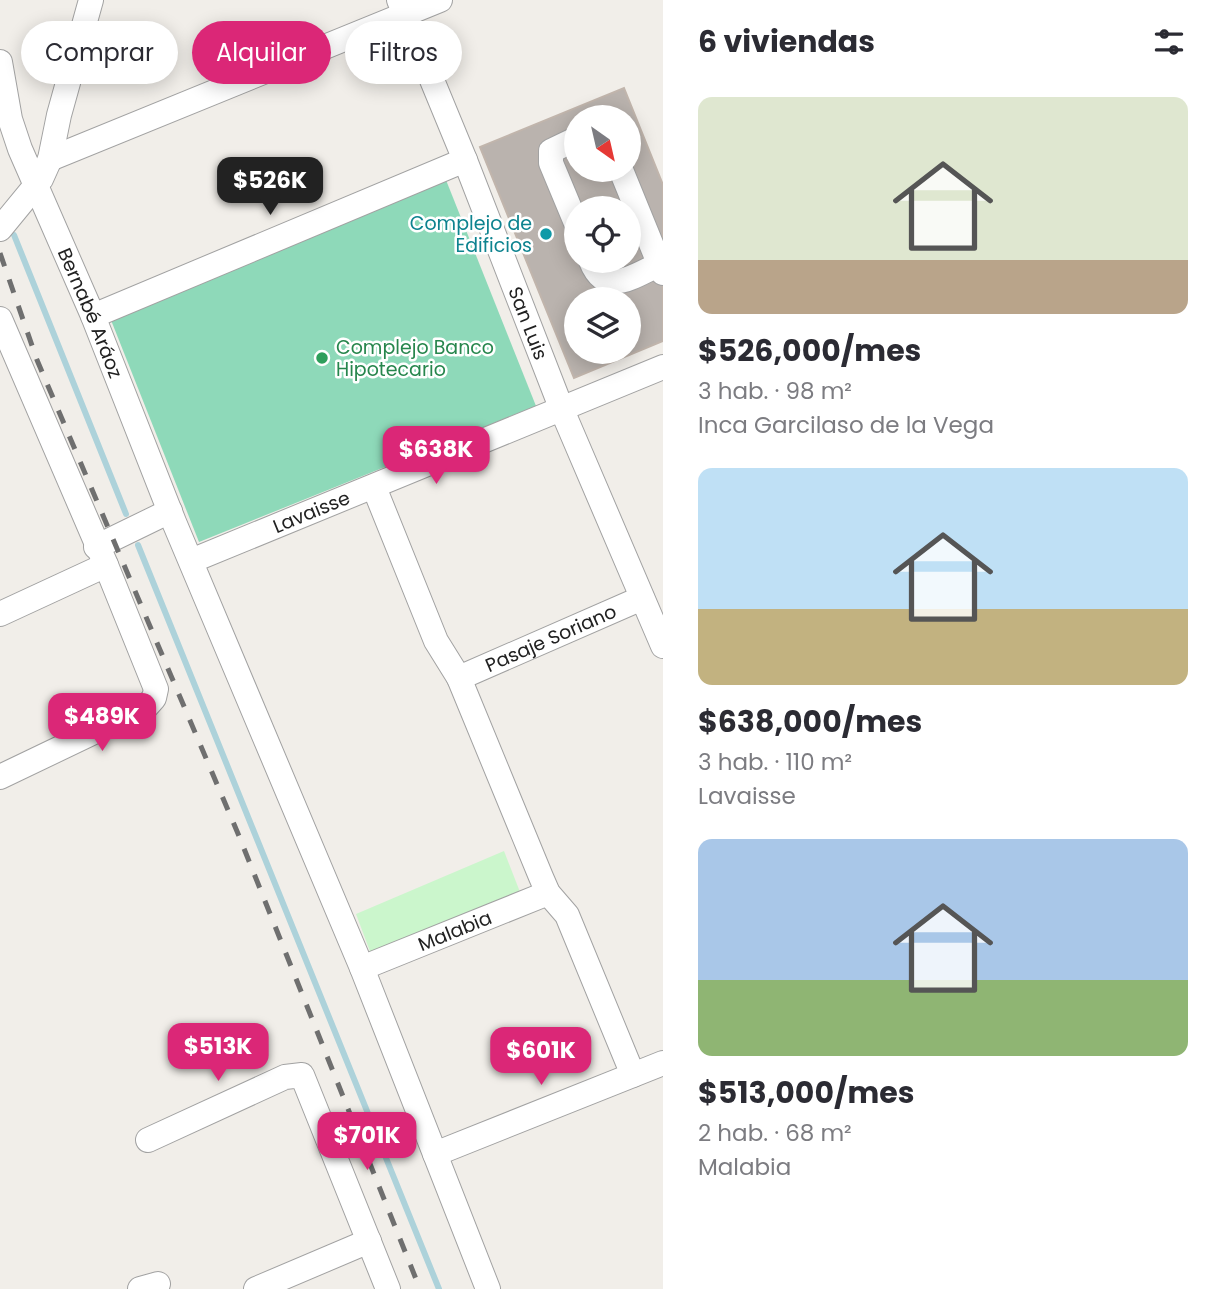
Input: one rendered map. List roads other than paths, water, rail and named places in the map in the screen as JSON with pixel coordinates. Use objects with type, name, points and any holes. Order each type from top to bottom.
[{"type":"street","points":[[0,229],[41,179],[50,159],[59,115],[91,0]]},
{"type":"street","points":[[50,159],[402,7],[440,0]]},
{"type":"street","name":"San Luis","points":[[402,7],[562,410],[652,608],[663,646]]},
{"type":"street","name":"Bernabé Aráoz","points":[[0,62],[10,119],[35,186],[93,316],[170,511],[362,968],[488,1289]]},
{"type":"street","points":[[564,145],[551,151],[551,163],[565,196]]},
{"type":"street","points":[[93,316],[465,160]]},
{"type":"street","points":[[595,273],[608,282],[621,281],[661,268],[626,182]]},
{"type":"street","points":[[0,319],[156,690],[154,698],[146,707],[0,777]]},
{"type":"street","name":"Lavaisse","points":[[191,561],[663,367]]},
{"type":"street","points":[[374,487],[436,641],[459,678],[548,893],[567,915],[633,1075]]},
{"type":"street","points":[[0,614],[101,556],[170,511]]},
{"type":"street","name":"Pasaje Soriano","points":[[459,678],[652,608]]},
{"type":"street","name":"Malabia","points":[[362,968],[548,893]]},
{"type":"street","points":[[435,1154],[663,1063]]},
{"type":"street","points":[[148,1140],[285,1077],[302,1074],[388,1289]]},
{"type":"street","points":[[256,1289],[369,1241]]},
{"type":"waterway","points":[[14,235],[126,514]]},
{"type":"waterway","points":[[138,545],[439,1289]]},
{"type":"railway","points":[[0,253],[37,360],[239,836],[420,1289]]},
{"type":"place","name":"Complejo de Edificios","points":[[546,234]]},
{"type":"place","name":"Complejo Banco Hipotecario","points":[[322,358]]}]
